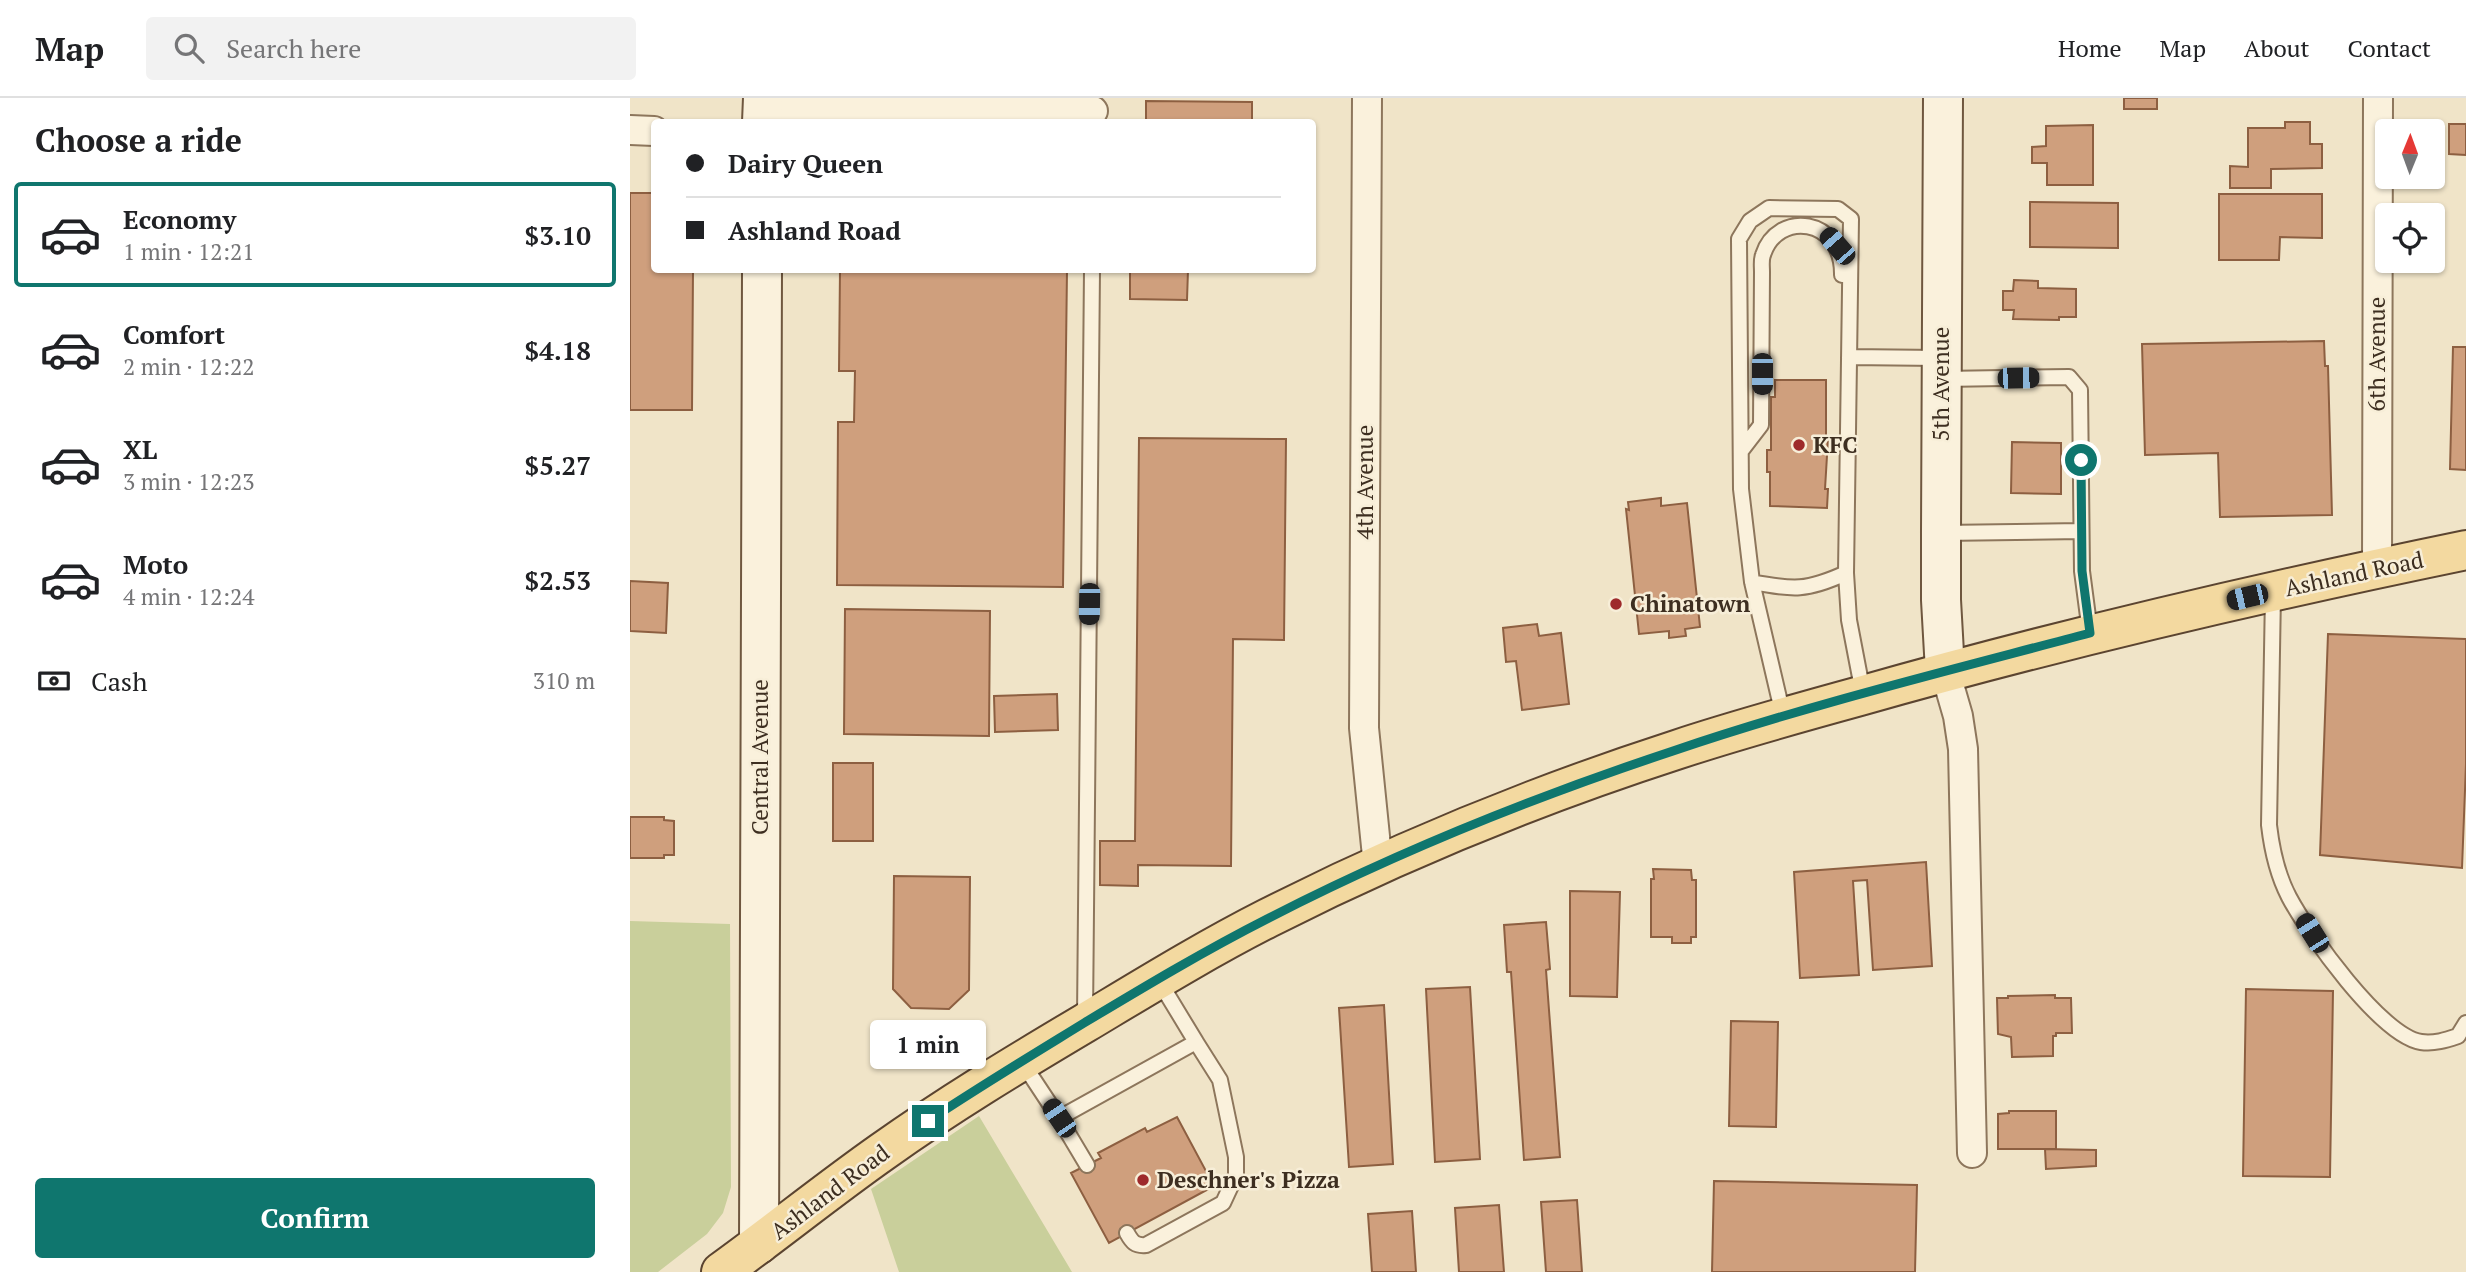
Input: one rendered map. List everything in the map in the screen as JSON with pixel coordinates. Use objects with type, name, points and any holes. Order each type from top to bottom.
[{"type":"main road","name":"Ashland Road","points":[[721,1272],[882,1152],[1021,1061],[1158,978],[1266,919],[1378,866],[1574,786],[1675,750],[1784,717],[2090,633],[2273,590],[2466,550]]},
{"type":"street","name":"4th Avenue","points":[[1367,98],[1364,728],[1378,866]]},
{"type":"street","name":"5th Avenue","points":[[1943,98],[1941,600],[1945,671]]},
{"type":"street","name":"6th Avenue","points":[[2377,569],[2378,98]]},
{"type":"street","points":[[763,110],[1093,110]]},
{"type":"street","points":[[630,131],[651,131]]},
{"type":"street","name":"Central Avenue","points":[[759,1244],[762,273]]},
{"type":"street","points":[[1945,671],[1958,716],[1963,749],[1972,1153]]},
{"type":"lane","points":[[1784,717],[1752,582],[1741,489],[1739,239],[1750,221],[1769,208],[1838,209],[1851,219],[1846,573],[1849,620],[1863,695]]},
{"type":"lane","points":[[1741,451],[1761,425],[1762,255],[1769,243],[1788,228],[1817,228],[1827,234],[1837,246],[1842,265],[1840,409],[1848,433]]},
{"type":"lane","points":[[1085,1023],[1092,273]]},
{"type":"lane","points":[[1849,357],[1941,368],[2069,377],[2080,390],[2081,531],[2084,592],[2090,633]]},
{"type":"lane","points":[[1941,533],[2081,531]]},
{"type":"lane","points":[[1752,582],[1801,589],[1822,584],[1846,573]]},
{"type":"lane","points":[[2273,590],[2269,825],[2272,856],[2289,897],[2323,951],[2381,1018],[2404,1035],[2420,1042],[2442,1042],[2458,1036],[2466,1023]]},
{"type":"lane","points":[[1127,1233],[1139,1246],[1146,1245],[1223,1203],[1236,1175],[1236,1157],[1220,1080],[1158,978]]},
{"type":"lane","points":[[1059,1118],[1195,1042]]},
{"type":"lane","points":[[1021,1061],[1087,1165]]},
{"type":"green space","points":[[630,921],[730,924],[731,1187],[723,1213],[707,1234],[658,1272],[630,1272]]},
{"type":"green space","points":[[979,1116],[1072,1272],[899,1272],[871,1189]]},
{"type":"building","points":[[2124,98],[2157,98],[2157,109],[2124,109]]},
{"type":"building","points":[[1146,101],[1252,102],[1252,119],[1146,119]]},
{"type":"building","points":[[2285,122],[2310,122],[2310,144],[2322,144],[2322,168],[2271,169],[2271,188],[2230,188],[2230,166],[2248,167],[2248,128],[2285,128]]},
{"type":"building","points":[[2449,124],[2466,124],[2466,155],[2449,154]]},
{"type":"building","points":[[2093,125],[2093,185],[2047,185],[2047,163],[2032,163],[2032,147],[2046,146],[2046,126]]},
{"type":"building","points":[[630,193],[651,193],[651,273],[693,273],[692,410],[630,410]]},
{"type":"building","points":[[2219,194],[2322,194],[2322,238],[2280,237],[2279,260],[2219,260]]},
{"type":"building","points":[[2030,202],[2118,203],[2118,248],[2030,247]]},
{"type":"building","points":[[840,273],[1067,273],[1063,587],[837,585],[838,422],[854,422],[855,371],[839,371]]},
{"type":"building","points":[[1130,273],[1188,273],[1187,300],[1130,299]]},
{"type":"building","points":[[2014,280],[2038,281],[2038,288],[2076,289],[2076,317],[2059,317],[2059,320],[2013,319],[2014,310],[2003,310],[2003,291],[2013,291]]},
{"type":"building","points":[[2324,341],[2325,366],[2328,366],[2332,515],[2220,517],[2218,453],[2145,455],[2142,344]]},
{"type":"building","points":[[2453,347],[2466,347],[2466,470],[2450,469]]},
{"type":"building","name":"KFC","points":[[1775,380],[1826,380],[1827,508],[1770,506],[1767,450],[1771,450],[1771,397],[1775,397]]},
{"type":"building","points":[[1139,438],[1286,439],[1284,640],[1233,639],[1231,866],[1138,865],[1138,886],[1100,885],[1100,841],[1135,841]]},
{"type":"building","points":[[2012,442],[2061,443],[2061,494],[2011,493]]},
{"type":"building","points":[[1661,498],[1661,506],[1687,503],[1700,627],[1685,629],[1686,636],[1669,638],[1669,631],[1639,634],[1626,509],[1629,510],[1628,502]]},
{"type":"building","points":[[630,581],[668,583],[666,633],[630,631]]},
{"type":"building","points":[[845,609],[990,611],[989,736],[844,734]]},
{"type":"building","points":[[1537,624],[1539,636],[1561,633],[1569,704],[1522,710],[1516,661],[1506,662],[1503,628]]},
{"type":"building","points":[[2328,634],[2466,639],[2466,764],[2462,868],[2320,855]]},
{"type":"building","points":[[1057,694],[1058,730],[995,732],[994,696]]},
{"type":"building","points":[[833,763],[873,763],[873,841],[833,841]]},
{"type":"building","points":[[630,817],[664,817],[664,820],[674,821],[674,855],[664,855],[664,858],[630,858]]},
{"type":"building","points":[[1926,862],[1932,966],[1873,970],[1867,880],[1853,881],[1859,975],[1800,978],[1794,872]]},
{"type":"building","points":[[1653,869],[1691,870],[1692,880],[1696,880],[1696,937],[1691,937],[1691,943],[1672,943],[1672,937],[1651,937]]},
{"type":"building","points":[[894,876],[970,877],[969,990],[949,1009],[911,1008],[893,989]]},
{"type":"building","points":[[1570,891],[1620,892],[1617,997],[1570,996]]},
{"type":"building","points":[[1546,922],[1550,969],[1546,970],[1560,1157],[1524,1160],[1511,972],[1507,972],[1504,925]]},
{"type":"building","points":[[1470,987],[1480,1159],[1435,1162],[1426,989]]},
{"type":"building","points":[[2246,989],[2333,991],[2330,1177],[2243,1176]]},
{"type":"building","points":[[2055,995],[2055,998],[2071,998],[2072,1033],[2056,1033],[2056,1036],[2053,1036],[2053,1056],[2012,1057],[2011,1037],[1998,1034],[1997,998]]},
{"type":"building","points":[[1384,1005],[1393,1164],[1349,1167],[1339,1008]]},
{"type":"building","points":[[1731,1021],[1778,1022],[1776,1127],[1729,1126]]},
{"type":"building","points":[[2009,1111],[2056,1111],[2056,1149],[1998,1149],[1998,1114]]},
{"type":"building","name":"Deschner's Pizza","points":[[1177,1117],[1214,1186],[1109,1243],[1071,1173],[1101,1158],[1098,1153],[1145,1128],[1147,1132]]},
{"type":"building","points":[[2045,1149],[2096,1150],[2096,1166],[2046,1169]]},
{"type":"building","points":[[1714,1181],[1917,1185],[1915,1272],[1712,1272]]},
{"type":"building","points":[[1577,1200],[1582,1272],[1546,1272],[1541,1202]]},
{"type":"building","points":[[1499,1205],[1504,1272],[1459,1272],[1455,1208]]},
{"type":"building","points":[[1412,1211],[1416,1272],[1372,1272],[1368,1214]]},
{"type":"place","name":"KFC","points":[[1799,445]]},
{"type":"place","name":"Chinatown","points":[[1616,604]]},
{"type":"place","name":"Deschner's Pizza","points":[[1143,1180]]},
{"type":"route","points":[[928,1121],[1158,978],[1266,919],[1378,866],[1574,786],[1675,750],[1945,671],[2090,633],[2082,571],[2081,460]]}]
